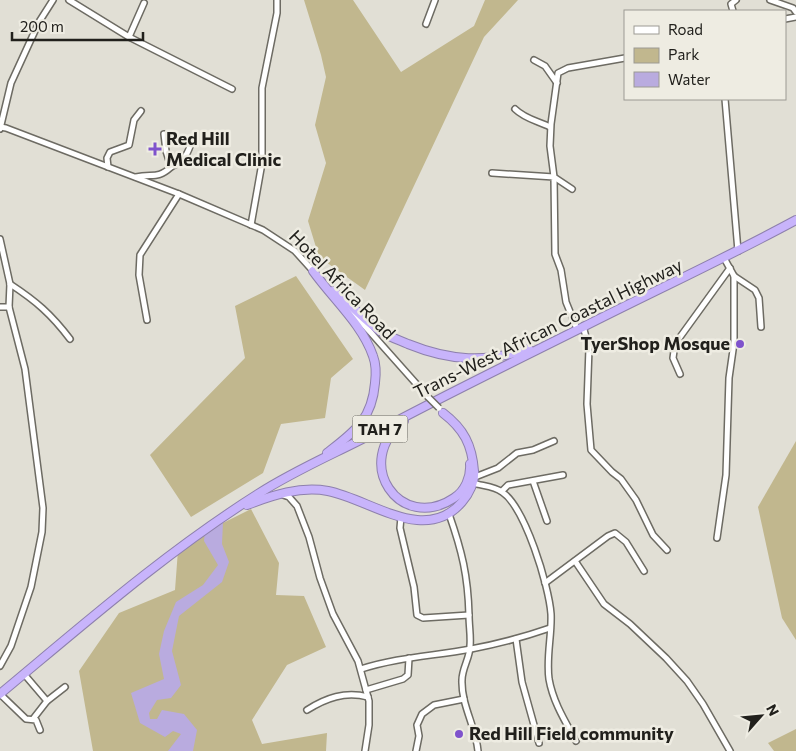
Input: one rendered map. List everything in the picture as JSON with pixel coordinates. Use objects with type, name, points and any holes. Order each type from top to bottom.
[{"type":"highway","name":"Trans-West African Coastal Highway","points":[[0,694],[74,631],[159,563],[259,493],[311,464],[577,330],[738,252],[796,220]]},
{"type":"highway","points":[[311,464],[354,431],[369,413],[376,376],[374,357],[360,332],[313,271]]},
{"type":"highway","points":[[333,291],[371,324],[389,336],[439,355],[482,359],[506,356],[577,330]]},
{"type":"highway","points":[[422,408],[391,433],[382,452],[380,463],[386,485],[396,496],[419,508],[432,508],[446,504],[458,495],[468,482],[470,458],[467,446],[453,423],[441,411]]},
{"type":"highway","points":[[233,510],[280,493],[299,490],[327,491],[356,499],[401,518],[422,521],[436,519],[449,514],[466,497],[474,480],[473,455],[469,444],[454,422],[441,411]]},
{"type":"street","points":[[1,126],[11,83],[39,22],[53,0]]},
{"type":"street","points":[[68,0],[129,38],[232,90]]},
{"type":"street","points":[[250,225],[262,163],[262,88],[277,13],[277,0]]},
{"type":"street","points":[[426,24],[435,0]]},
{"type":"street","points":[[770,0],[793,8],[796,12]]},
{"type":"street","points":[[129,38],[144,4]]},
{"type":"street","points":[[624,58],[562,70],[558,73],[550,127],[550,146],[554,177],[555,254],[561,270],[566,302],[577,330],[589,348],[587,404],[591,450],[621,479],[636,500],[653,535],[667,550]]},
{"type":"street","points":[[534,60],[545,66],[557,83]]},
{"type":"street","points":[[725,100],[738,252]]},
{"type":"street","points":[[515,110],[523,117],[533,119],[550,127]]},
{"type":"street","points":[[108,166],[107,158],[110,152],[129,145],[134,120],[141,111]]},
{"type":"street","name":"Hotel Africa Road","points":[[1,126],[179,194],[276,237],[295,251],[333,291],[441,411]]},
{"type":"street","points":[[164,134],[170,167]]},
{"type":"street","points":[[136,177],[145,175],[155,177],[163,174],[189,153],[192,140]]},
{"type":"street","points":[[492,173],[554,177],[572,189]]},
{"type":"street","points":[[147,320],[140,275],[140,255],[179,194]]},
{"type":"street","points":[[0,239],[10,284],[9,307],[25,369],[43,516],[40,550],[31,588],[11,646],[0,666]]},
{"type":"street","points":[[717,538],[726,475],[729,378],[734,343],[734,276],[724,258]]},
{"type":"street","points":[[680,374],[672,358],[674,344],[730,268]]},
{"type":"street","points":[[734,276],[755,290],[759,298],[761,327]]},
{"type":"street","points":[[10,284],[55,318],[70,339]]},
{"type":"street","points":[[0,307],[9,307]]},
{"type":"street","points":[[474,480],[498,468],[518,453],[533,450],[554,442]]},
{"type":"street","points":[[502,492],[508,486],[564,475]]},
{"type":"street","points":[[474,480],[502,492],[515,505],[534,546],[551,612],[548,669],[550,680],[555,702],[576,742]]},
{"type":"street","points":[[533,481],[547,521]]},
{"type":"street","points":[[280,493],[289,497],[297,506],[309,537],[320,578],[333,614],[361,669],[368,697],[370,725],[365,751]]},
{"type":"street","points":[[449,514],[459,542],[470,599],[470,649],[462,679],[464,699],[477,741],[478,751]]},
{"type":"street","points":[[401,518],[400,528],[414,587],[418,617],[469,615]]},
{"type":"street","points":[[545,583],[608,536],[615,533],[626,542],[644,571]]},
{"type":"street","points":[[575,561],[604,604],[630,624],[687,681],[703,704],[730,751]]},
{"type":"street","points":[[361,669],[394,659],[470,649],[516,639],[550,628]]},
{"type":"street","points":[[516,639],[522,682],[539,742]]},
{"type":"street","points":[[366,690],[403,679],[408,675],[408,658]]},
{"type":"street","points":[[24,674],[47,701]]},
{"type":"street","points":[[33,719],[47,701],[65,687]]},
{"type":"street","points":[[306,710],[319,702],[342,695],[354,693],[368,697]]},
{"type":"street","points":[[0,694],[26,719],[36,720],[40,730]]},
{"type":"street","points":[[416,751],[419,736],[417,725],[422,714],[434,705],[464,699]]},
{"type":"green space","points":[[304,0],[353,0],[401,72],[474,26],[485,0],[518,0],[484,37],[365,290],[319,257],[308,221],[326,163],[315,125],[326,77]]},
{"type":"green space","points":[[296,276],[353,359],[331,378],[325,418],[281,424],[263,473],[191,517],[150,455],[245,358],[235,306]]},
{"type":"green space","points":[[796,441],[796,640],[782,618],[758,507]]},
{"type":"green space","points":[[251,509],[279,563],[276,595],[304,596],[326,647],[287,665],[252,720],[262,744],[327,733],[326,751],[93,751],[79,671],[119,613],[175,590],[178,550],[201,534]]},
{"type":"green space","points":[[796,729],[796,751],[774,751],[768,743]]},
{"type":"water","points":[[223,522],[222,544],[229,562],[222,582],[179,616],[172,651],[181,685],[171,698],[157,700],[149,713],[150,719],[157,719],[162,710],[184,714],[197,730],[193,751],[168,751],[181,734],[173,731],[165,737],[140,723],[131,693],[164,679],[159,654],[164,631],[176,602],[203,585],[218,565],[204,541],[205,531]]},
{"type":"place","name":"Red Hill Medical Clinic","points":[[155,149]]},
{"type":"place","name":"TyerShop Mosque","points":[[740,344]]},
{"type":"place","name":"Red Hill Field community","points":[[459,734]]}]
